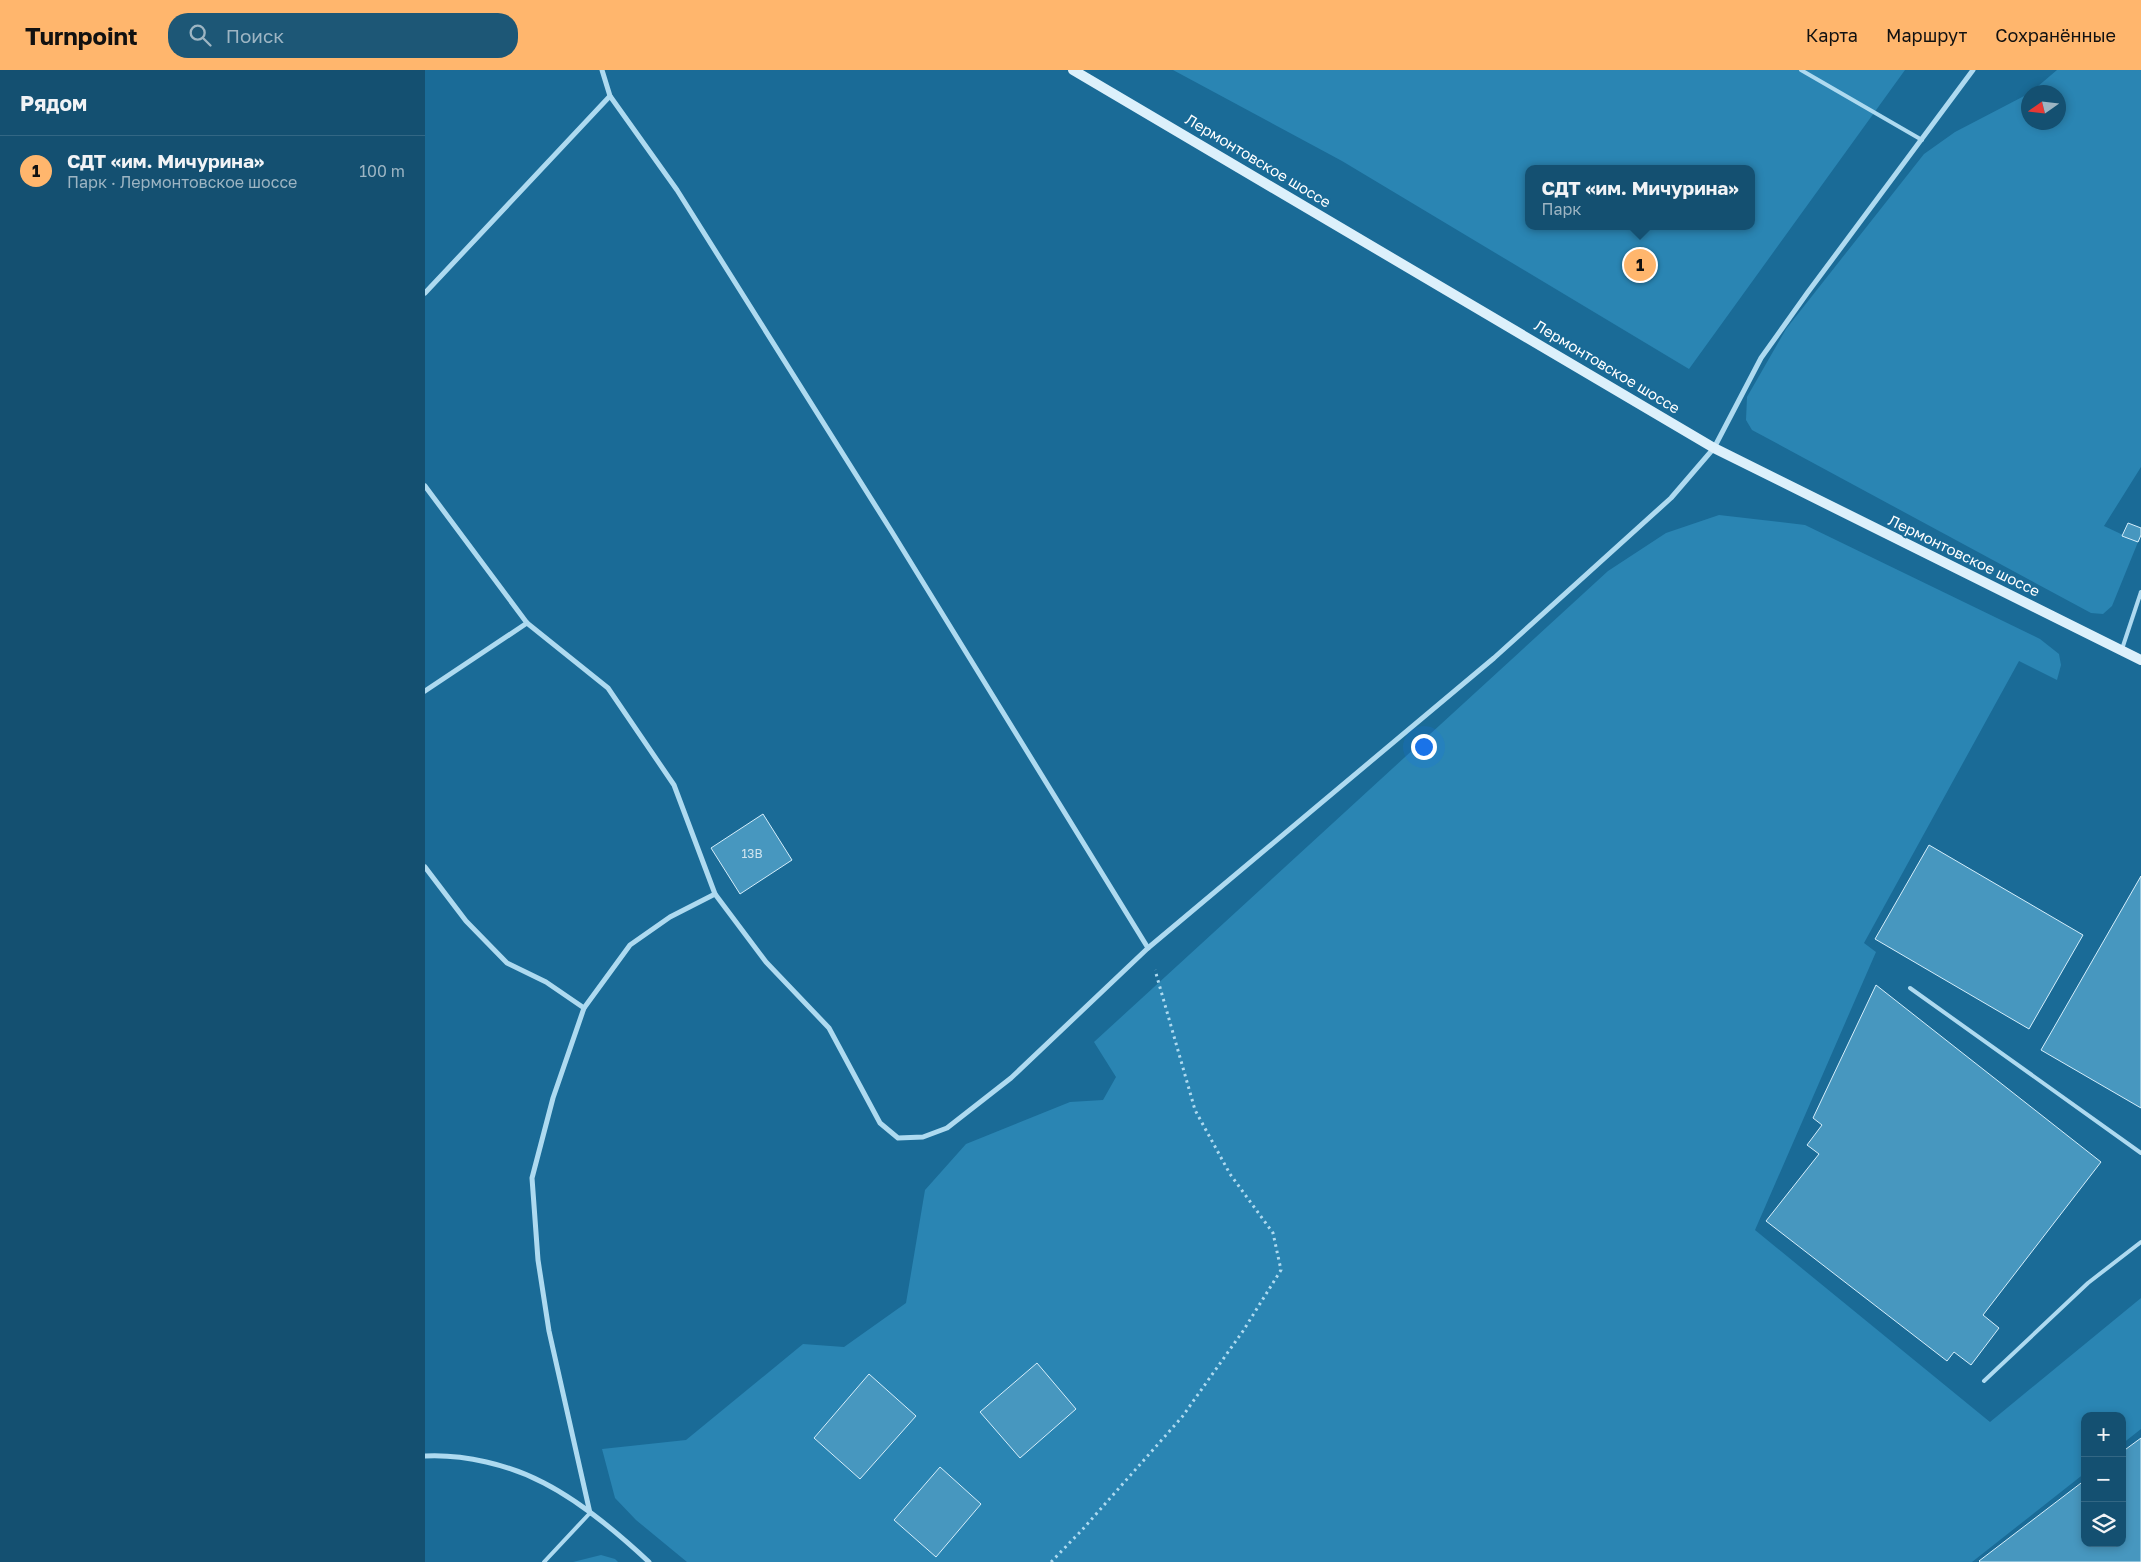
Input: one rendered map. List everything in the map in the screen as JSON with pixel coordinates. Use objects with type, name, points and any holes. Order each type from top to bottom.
[{"type":"street","points":[[602,70],[611,96],[682,198],[892,532],[1148,948]]},
{"type":"street","name":"Лермонтовское шоссе","points":[[1073,70],[1713,448],[2141,660]]},
{"type":"street","points":[[425,486],[527,623],[608,688],[673,785],[715,894],[767,962],[829,1028],[880,1123],[898,1138],[923,1137],[947,1128],[1011,1078],[1148,948],[1494,658],[1671,498],[1713,448],[1761,358],[1973,70]]},
{"type":"street","points":[[425,293],[611,96]]},
{"type":"street","points":[[425,691],[527,623]]},
{"type":"street","points":[[425,867],[466,921],[507,963],[546,982],[584,1008]]},
{"type":"street","points":[[590,1513],[549,1331],[538,1260],[532,1178],[553,1098],[584,1008],[630,945],[670,917],[715,894]]},
{"type":"street","points":[[425,1456],[465,1458],[503,1467],[544,1483],[590,1513],[649,1562]]},
{"type":"lane","points":[[1801,70],[1922,140]]},
{"type":"lane","points":[[2121,651],[2141,592]]},
{"type":"lane","points":[[1910,988],[2141,1152]]},
{"type":"lane","points":[[1984,1381],[2088,1283],[2141,1242]]},
{"type":"lane","points":[[544,1562],[590,1513]]},
{"type":"path","points":[[1051,1562],[1082,1530],[1182,1416],[1243,1331],[1281,1270],[1273,1233],[1230,1174],[1195,1110],[1148,948]]},
{"type":"shaded area","points":[[1173,70],[1905,70],[1689,369],[1342,161]]},
{"type":"shaded area","points":[[2057,70],[2141,70],[2141,467],[2104,526],[2138,542],[2112,606],[2103,614],[2091,613],[1752,430],[1746,420],[1747,397],[1786,329],[1924,154],[1955,132],[2021,98],[2021,130],[2066,130],[2066,85],[2039,85]]},
{"type":"shaded area","points":[[1719,515],[1805,525],[2040,639],[2059,654],[2061,665],[2057,680],[2019,661],[1864,943],[1876,952],[1755,1230],[1990,1422],[2141,1298],[2141,1429],[2126,1441],[2126,1412],[2081,1412],[2081,1476],[1972,1562],[687,1562],[636,1520],[615,1498],[602,1449],[686,1440],[803,1344],[844,1347],[906,1303],[925,1190],[966,1144],[1070,1102],[1103,1100],[1116,1077],[1094,1042],[1608,571],[1666,533]]},
{"type":"shaded area","points":[[601,1555],[615,1559],[618,1562],[573,1562]]},
{"type":"building","points":[[2128,523],[2141,528],[2138,542],[2122,536]]},
{"type":"building","points":[[763,814],[792,860],[740,894],[711,848]]},
{"type":"building","points":[[1929,845],[2083,935],[2029,1029],[1875,939]]},
{"type":"building","points":[[2141,876],[2141,1108],[2041,1050]]},
{"type":"building","points":[[1876,985],[2101,1162],[1983,1315],[1999,1328],[1971,1365],[1954,1352],[1947,1361],[1766,1221],[1819,1154],[1807,1145],[1822,1125],[1813,1118]]},
{"type":"building","points":[[1037,1363],[1076,1409],[1020,1458],[980,1412]]},
{"type":"building","points":[[869,1374],[916,1416],[860,1479],[814,1438]]},
{"type":"building","points":[[2141,1438],[2141,1562],[1979,1561],[2081,1483],[2081,1547],[2126,1547],[2126,1449]]},
{"type":"building","points":[[940,1467],[981,1504],[936,1557],[894,1520]]},
{"type":"place","name":"СДТ «им. Мичурина»","points":[[1640,265]]}]
